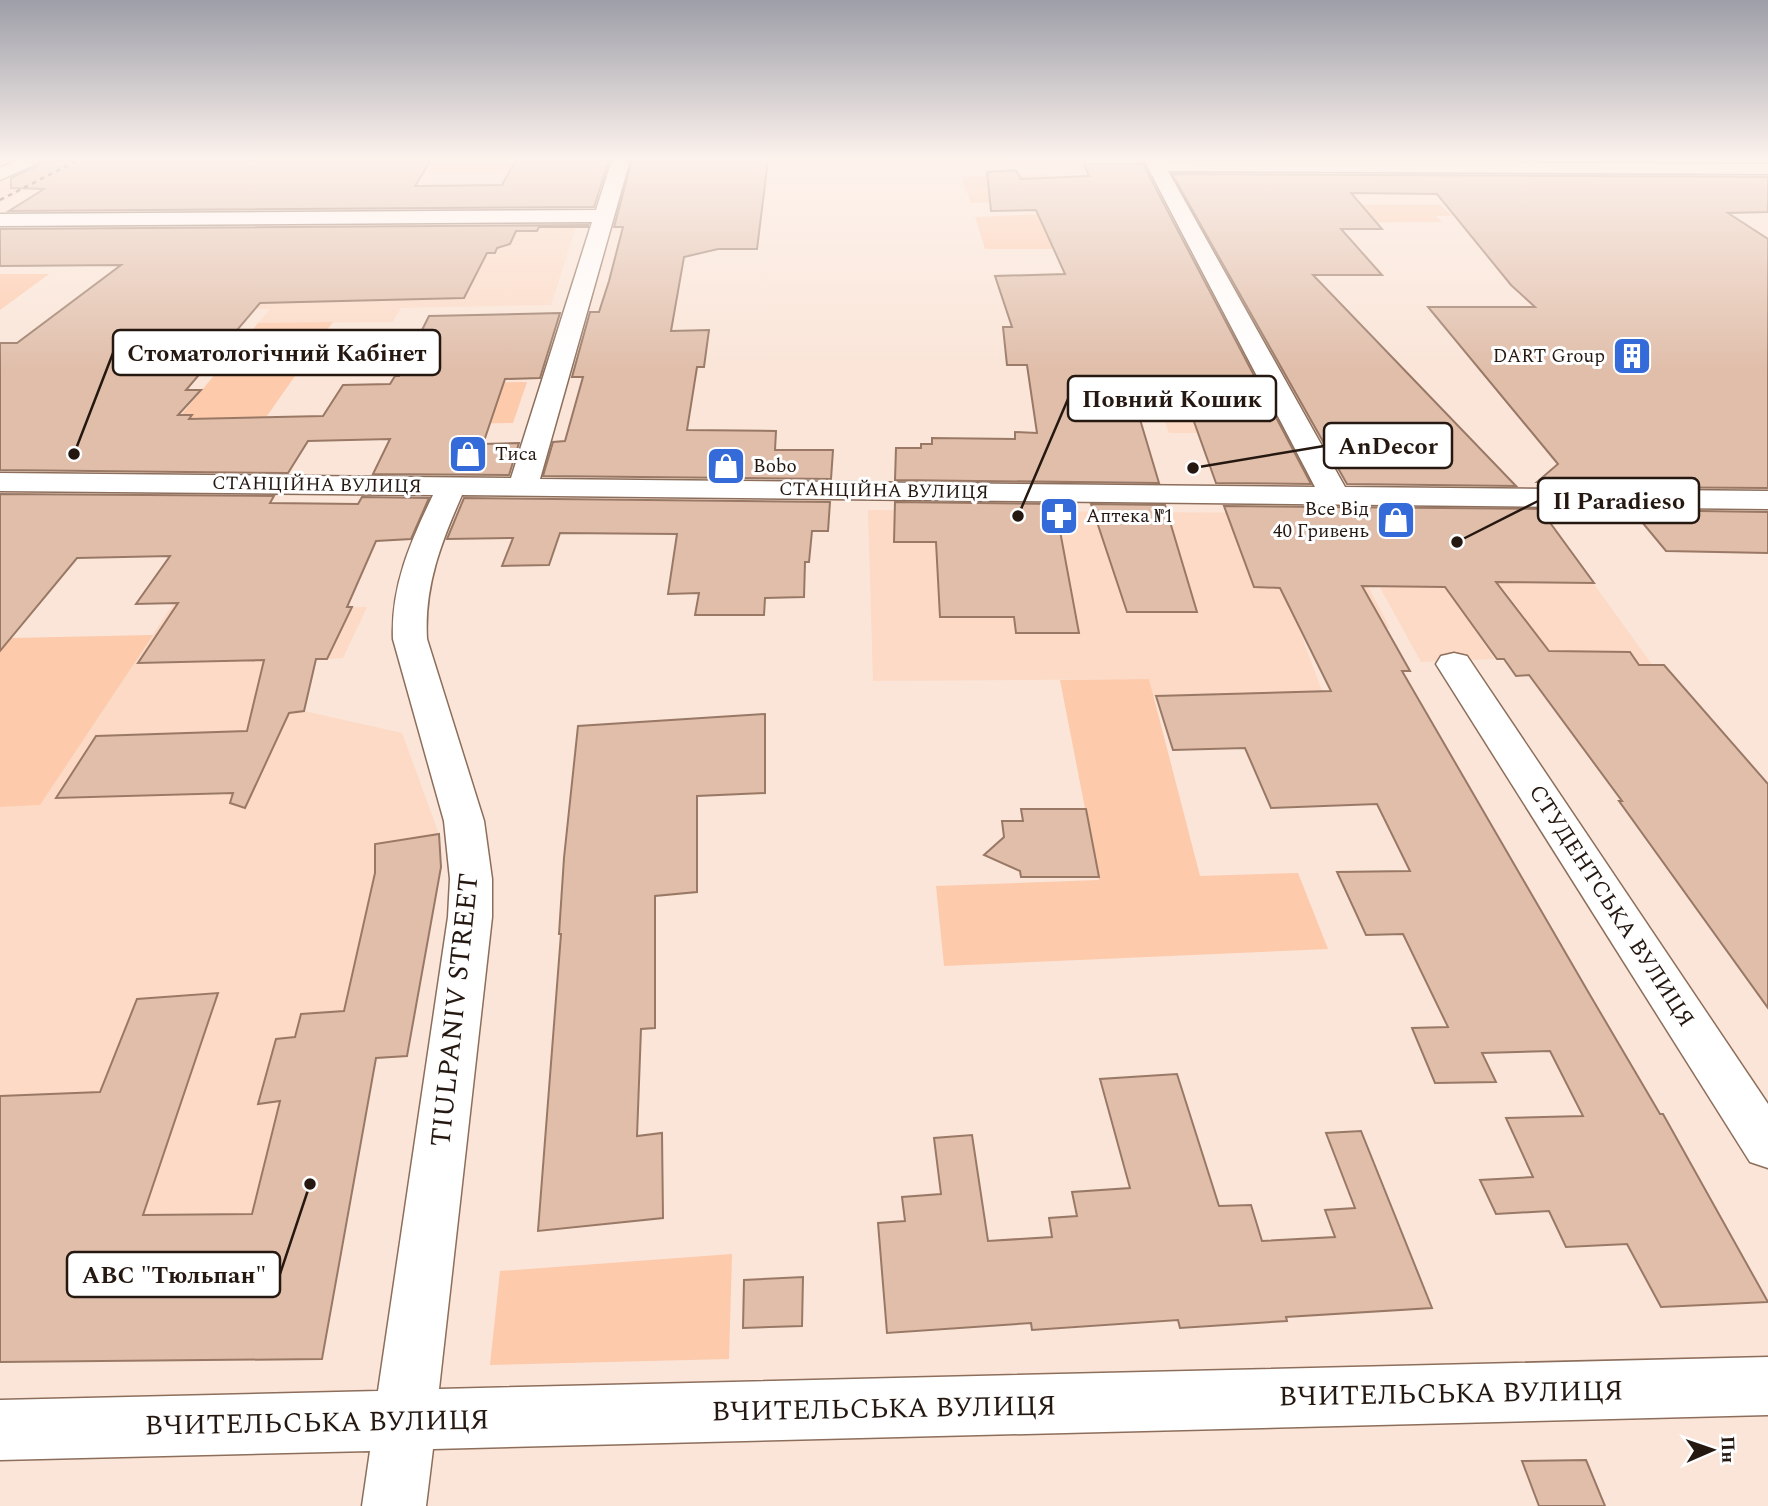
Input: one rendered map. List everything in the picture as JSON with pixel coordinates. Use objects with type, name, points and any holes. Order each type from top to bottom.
[{"type":"street","points":[[523,487],[599,230]]},
{"type":"street","points":[[1191,230],[1335,496]]},
{"type":"street","name":"СТАНЦІЙНА ВУЛИЦЯ","points":[[0,482],[1768,500]]},
{"type":"street","name":"TIULPANIV STREET","points":[[394,1506],[470,917],[471,879],[464,821],[410,639],[408,613],[411,586],[419,559],[452,486]]},
{"type":"street","name":"СТУДЕНТСЬКА ВУЛИЦЯ","points":[[1454,664],[1768,1147]]},
{"type":"street","name":"ВЧИТЕЛЬСЬКА ВУЛИЦЯ","points":[[0,1430],[1768,1386]]},
{"type":"shaded area","points":[[274,230],[575,230],[551,305],[401,308],[393,322],[258,323],[270,309],[235,309]]},
{"type":"shaded area","points":[[979,230],[1081,230],[1074,249],[985,249]]},
{"type":"shaded area","points":[[0,274],[49,274],[0,310]]},
{"type":"shaded area","points":[[333,322],[262,423],[184,425],[181,415],[258,323]]},
{"type":"shaded area","points":[[527,382],[513,423],[445,424],[463,383]]},
{"type":"shaded area","points":[[1128,394],[1259,395],[1214,433],[1169,433],[1164,419],[1134,419]]},
{"type":"shaded area","points":[[868,510],[1544,515],[1666,684],[1575,686],[1505,591],[1447,588],[1494,659],[1421,662],[1351,535],[1341,535],[1390,628],[1299,629],[1322,691],[1153,696],[1149,679],[873,681]]},
{"type":"shaded area","points":[[177,598],[276,608],[367,607],[343,658],[316,660],[304,711],[402,733],[439,834],[441,867],[407,1056],[376,1059],[322,1359],[0,1361],[0,807],[40,805]]},
{"type":"shaded area","points":[[153,635],[40,805],[0,807],[0,648],[11,638]]},
{"type":"shaded area","points":[[1149,679],[1200,876],[1298,873],[1328,949],[944,966],[936,886],[1099,880],[1060,680]]},
{"type":"shaded area","points":[[732,1254],[729,1359],[490,1365],[500,1271]]},
{"type":"building","points":[[0,230],[537,230],[516,231],[510,244],[497,248],[495,253],[487,253],[464,298],[260,303],[186,390],[201,390],[178,415],[192,415],[189,419],[323,416],[343,385],[390,384],[395,376],[399,376],[429,316],[560,313],[540,378],[505,379],[483,444],[519,443],[509,475],[373,474],[390,439],[308,441],[288,473],[0,470],[0,343],[17,343],[121,265],[0,266]]},
{"type":"building","points":[[622,230],[759,230],[757,249],[718,249],[684,257],[671,331],[709,330],[704,367],[697,367],[687,430],[776,431],[775,450],[833,450],[831,479],[543,476],[553,442],[565,441],[583,377],[572,377],[590,312],[599,312]]},
{"type":"building","points":[[1045,230],[1178,230],[1311,484],[1216,483],[1183,391],[1136,406],[1159,483],[895,480],[896,448],[921,448],[921,444],[932,444],[932,438],[1015,439],[1015,432],[1037,433],[1027,365],[1007,365],[1003,327],[1012,327],[995,276],[1065,274]]},
{"type":"building","points":[[1204,230],[1342,230],[1382,275],[1313,275],[1516,486],[1347,484]]},
{"type":"building","points":[[1467,230],[1755,230],[1768,239],[1768,488],[1613,487],[1610,483],[1537,482],[1558,464],[1428,307],[1535,307],[1511,285]]},
{"type":"building","points":[[0,494],[274,496],[270,503],[358,504],[362,497],[429,498],[411,539],[376,541],[347,607],[352,607],[327,659],[316,659],[304,711],[289,713],[245,808],[230,803],[233,793],[56,798],[96,736],[247,731],[264,660],[138,663],[178,603],[136,604],[170,556],[77,558],[0,651]]},
{"type":"building","points":[[464,498],[830,502],[828,531],[812,531],[809,562],[805,562],[804,597],[765,598],[764,615],[695,615],[699,593],[668,594],[677,534],[560,533],[549,565],[502,566],[513,538],[447,539]]},
{"type":"building","points":[[895,502],[1055,504],[1079,633],[1016,633],[1014,617],[940,617],[936,542],[894,542]]},
{"type":"building","points":[[1091,504],[1165,505],[1197,612],[1127,612]]},
{"type":"building","points":[[1224,506],[1540,509],[1594,583],[1496,582],[1549,651],[1630,652],[1639,665],[1664,665],[1768,784],[1768,1008],[1529,675],[1516,676],[1504,659],[1497,659],[1445,587],[1362,586],[1410,671],[1402,671],[1660,1114],[1663,1114],[1768,1302],[1661,1307],[1627,1244],[1566,1247],[1549,1211],[1496,1214],[1480,1180],[1533,1177],[1506,1118],[1583,1116],[1550,1051],[1482,1053],[1496,1082],[1435,1083],[1412,1028],[1448,1027],[1403,934],[1366,935],[1337,872],[1410,871],[1377,804],[1271,808],[1245,748],[1173,750],[1156,696],[1331,691],[1280,588],[1254,587]]},
{"type":"building","points":[[1632,510],[1768,512],[1768,553],[1666,551]]},
{"type":"building","points":[[765,714],[765,793],[697,796],[697,892],[655,896],[655,1028],[641,1029],[637,1136],[662,1133],[663,1218],[538,1231],[561,934],[564,858],[578,726]]},
{"type":"building","points":[[1021,809],[1086,809],[1099,877],[1021,877],[1020,871],[984,855],[1004,837],[1002,821],[1023,821]]},
{"type":"building","points":[[439,834],[441,867],[407,1056],[376,1058],[322,1359],[0,1362],[0,1096],[100,1092],[137,999],[218,993],[143,1215],[252,1214],[280,1101],[258,1104],[276,1039],[295,1037],[301,1014],[344,1011],[375,873],[375,844]]},
{"type":"building","points":[[1177,1074],[1219,1206],[1251,1205],[1262,1241],[1335,1237],[1325,1210],[1355,1208],[1326,1133],[1361,1131],[1432,1308],[1286,1317],[1287,1321],[1180,1328],[1178,1320],[1032,1330],[1031,1323],[887,1333],[878,1223],[905,1221],[902,1197],[941,1194],[934,1138],[972,1135],[988,1241],[1052,1237],[1049,1218],[1077,1216],[1072,1192],[1130,1188],[1100,1079]]},
{"type":"building","points":[[803,1277],[802,1326],[743,1328],[744,1280]]},
{"type":"building","points":[[1586,1460],[1605,1506],[1539,1506],[1522,1461]]},
{"type":"place","name":"DART Group","points":[[1632,356]]},
{"type":"place","name":"Стоматологічний Кабінет","points":[[74,454]]},
{"type":"place","name":"Тиса","points":[[468,454]]},
{"type":"place","name":"Bobo","points":[[726,466]]},
{"type":"place","name":"AnDecor","points":[[1193,468]]},
{"type":"place","name":"Повний Кошик","points":[[1018,516]]},
{"type":"place","name":"Аптека №1","points":[[1059,516]]},
{"type":"place","name":"Все Від 40 Гривень","points":[[1396,520]]},
{"type":"place","name":"Il Paradieso","points":[[1457,542]]},
{"type":"place","name":"ABC \"Тюльпан\"","points":[[310,1184]]}]
